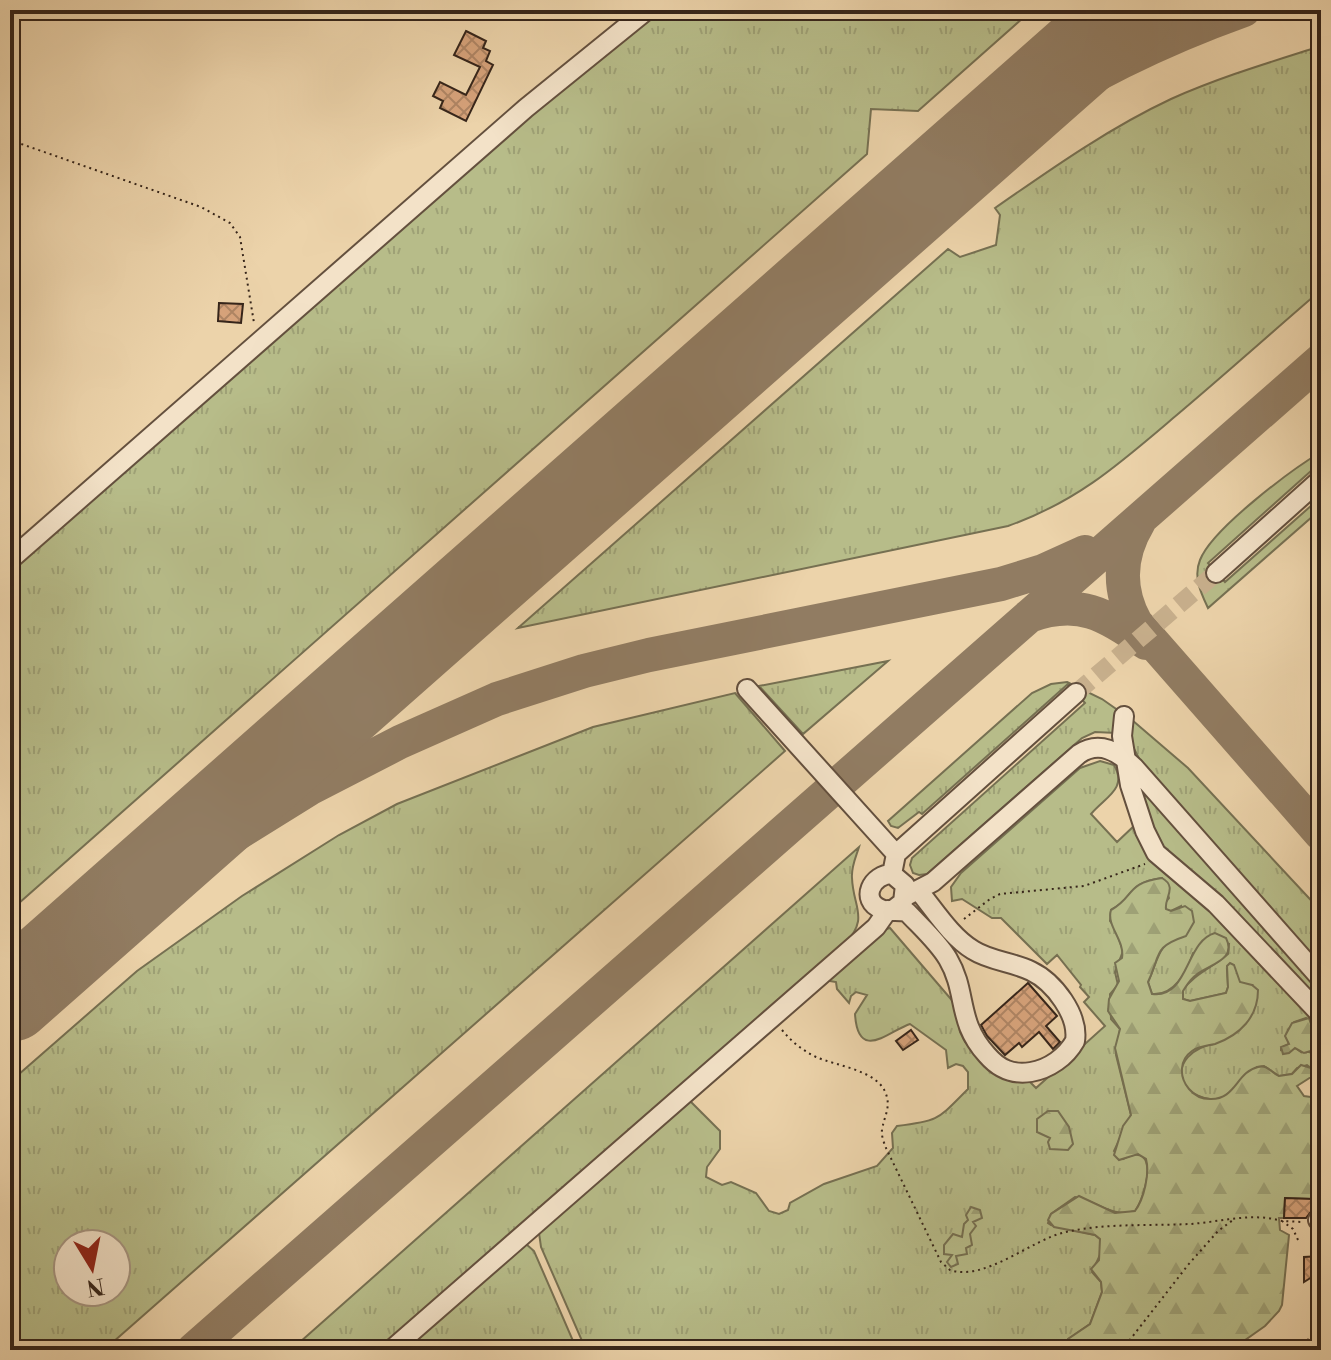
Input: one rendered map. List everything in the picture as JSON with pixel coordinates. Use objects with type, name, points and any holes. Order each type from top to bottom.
[{"type":"lane","points":[[10,560],[526,108],[647,10]]},
{"type":"lane","points":[[1216,573],[1321,479]]},
{"type":"lane","points":[[747,689],[896,854]]},
{"type":"lane","points":[[892,874],[896,854],[1076,693]]},
{"type":"lane","points":[[1124,716],[1122,736],[1130,785],[1145,831],[1156,853],[1216,904],[1321,1015]]},
{"type":"lane","points":[[391,1350],[876,927],[901,902],[905,885],[892,874],[880,875],[869,890],[872,902],[882,909],[901,902],[933,882],[1084,750],[1104,748],[1125,759],[1321,979]]},
{"type":"lane","points":[[901,902],[951,928],[965,945],[976,952],[1042,977],[1068,1007],[1076,1026],[1075,1041],[1054,1063],[1042,1069],[1025,1073],[997,1066],[968,1030],[947,957],[901,902]]},
{"type":"path","points":[[10,140],[201,207],[230,223],[240,237],[254,324]]},
{"type":"path","points":[[951,928],[1000,894],[1084,886],[1143,864],[1169,867]]},
{"type":"path","points":[[771,1017],[794,1044],[815,1056],[878,1081],[885,1090],[887,1116],[881,1131],[886,1148],[941,1262],[950,1270],[963,1273],[989,1266],[1066,1232],[1112,1226],[1185,1224],[1261,1217],[1282,1221],[1316,1220]]},
{"type":"path","points":[[1122,1350],[1188,1265],[1218,1231],[1234,1219]]},
{"type":"path","points":[[1282,1221],[1293,1229],[1298,1240]]},
{"type":"path","points":[[1292,1350],[1321,1331]]},
{"type":"green space","points":[[653,10],[1032,10],[918,111],[871,109],[867,154],[10,911],[10,568],[460,172]]},
{"type":"green space","points":[[1321,46],[1321,290],[1152,436],[1095,481],[1055,506],[1008,526],[518,628],[948,249],[960,257],[996,245],[1000,215],[995,208],[1081,150],[1148,110],[1208,84]]},
{"type":"green space","points":[[1321,452],[1321,462],[1208,563],[1225,582],[1321,497],[1321,509],[1208,608],[1197,573],[1207,547],[1254,501]]},
{"type":"green space","points":[[888,661],[803,734],[759,686]]},
{"type":"green space","points":[[1067,682],[1119,711],[1116,733],[1095,732],[1082,738],[927,874],[913,873],[910,865],[912,858],[1085,703],[1068,684],[922,814],[919,812],[898,828],[888,821],[1032,693],[1051,684]]},
{"type":"green space","points":[[735,693],[785,751],[104,1350],[10,1350],[10,1082],[137,971],[242,896],[339,835],[397,804],[593,727]]},
{"type":"green space","points":[[1132,720],[1188,768],[1321,911],[1321,969],[1143,766],[1130,741]]},
{"type":"green space","points":[[1100,761],[1114,765],[1118,773],[1117,787],[1091,814],[1117,842],[1135,825],[1321,1021],[1321,1028],[1315,1035],[1306,1018],[1294,1022],[1288,1030],[1289,1044],[1281,1048],[1311,1052],[1311,1068],[1307,1065],[1297,1068],[1292,1074],[1279,1076],[1264,1066],[1257,1067],[1222,1099],[1194,1094],[1182,1077],[1182,1067],[1188,1057],[1199,1049],[1216,1043],[1252,985],[1243,985],[1227,970],[1226,993],[1190,1001],[1183,999],[1182,991],[1187,985],[1228,954],[1229,944],[1193,953],[1183,975],[1173,987],[1160,994],[1152,994],[1148,982],[1159,954],[1168,943],[1182,937],[1181,906],[1166,910],[1165,903],[1169,898],[1162,878],[1142,883],[1111,910],[1110,921],[1123,951],[1115,972],[1118,985],[1110,994],[1111,1019],[1120,1029],[1116,1055],[1131,1115],[1114,1151],[1123,1159],[1135,1155],[1142,1157],[1147,1172],[1143,1194],[1135,1211],[1112,1211],[1075,1197],[1051,1214],[1048,1223],[1051,1225],[1095,1235],[1100,1239],[1100,1255],[1092,1272],[1101,1282],[1102,1292],[1090,1324],[1068,1339],[1067,1350],[586,1350],[541,1247],[539,1233],[688,1099],[720,1131],[720,1149],[707,1167],[706,1177],[722,1185],[731,1182],[756,1193],[769,1211],[779,1214],[788,1210],[790,1203],[824,1184],[877,1166],[893,1148],[892,1133],[897,1126],[937,1117],[968,1089],[968,1072],[963,1066],[956,1064],[948,1068],[946,1050],[910,1024],[876,1040],[868,1041],[862,1037],[857,1029],[855,1014],[867,995],[856,992],[849,1003],[837,989],[836,982],[824,980],[883,930],[890,928],[956,1005],[960,1032],[965,1042],[991,1072],[1028,1080],[1036,1088],[1105,1026],[1084,1002],[1089,997],[1057,955],[1047,964],[1001,918],[992,918],[962,899],[952,901],[951,887],[961,873],[1080,768]]},
{"type":"green space","points":[[1136,779],[1321,989],[1321,1009],[1164,855],[1134,785]]},
{"type":"green space","points":[[859,847],[852,874],[858,920],[852,936],[844,945],[378,1350],[291,1350]]},
{"type":"green space","points":[[1162,878],[1170,889],[1166,909],[1171,911],[1185,906],[1192,911],[1194,922],[1186,936],[1168,944],[1160,953],[1148,982],[1152,994],[1173,988],[1198,947],[1205,938],[1215,933],[1226,938],[1228,952],[1220,961],[1192,978],[1183,991],[1183,999],[1190,1001],[1226,993],[1227,966],[1230,963],[1234,965],[1240,982],[1258,990],[1255,1009],[1246,1024],[1224,1040],[1192,1051],[1185,1059],[1183,1079],[1198,1096],[1219,1098],[1231,1091],[1245,1074],[1261,1066],[1279,1076],[1292,1074],[1301,1065],[1311,1068],[1311,1077],[1297,1086],[1304,1096],[1318,1098],[1313,1199],[1285,1198],[1284,1218],[1279,1218],[1280,1230],[1289,1235],[1282,1305],[1265,1326],[1231,1350],[1067,1350],[1068,1339],[1090,1324],[1102,1292],[1101,1282],[1091,1269],[1099,1260],[1100,1239],[1095,1235],[1054,1227],[1048,1220],[1051,1214],[1079,1196],[1115,1213],[1135,1211],[1141,1200],[1147,1171],[1146,1159],[1138,1154],[1119,1160],[1114,1155],[1123,1126],[1131,1115],[1115,1048],[1120,1029],[1108,1011],[1109,999],[1119,981],[1115,963],[1122,958],[1121,945],[1110,916],[1111,910],[1136,887]]},
{"type":"green space","points":[[1309,1018],[1316,1040],[1314,1050],[1304,1053],[1295,1048],[1283,1054],[1281,1047],[1289,1044],[1285,1036],[1292,1023]]},
{"type":"green space","points":[[1048,1111],[1058,1111],[1069,1127],[1073,1144],[1068,1150],[1050,1149],[1050,1138],[1037,1132],[1037,1119]]},
{"type":"green space","points":[[971,1207],[980,1210],[982,1218],[973,1222],[976,1226],[970,1234],[972,1245],[966,1248],[967,1254],[956,1256],[958,1264],[951,1267],[947,1262],[952,1255],[944,1254],[944,1245],[953,1234],[962,1237],[964,1224],[968,1220],[966,1215]]},
{"type":"green space","points":[[526,1244],[534,1251],[577,1350],[402,1350]]},
{"type":"building","points":[[466,31],[486,41],[483,48],[490,51],[486,61],[493,65],[466,121],[440,108],[443,101],[433,96],[440,82],[466,95],[480,67],[454,55]]},
{"type":"building","points":[[219,303],[243,304],[241,323],[218,321]]},
{"type":"building","points":[[1028,983],[1057,1016],[1046,1026],[1060,1042],[1053,1049],[1039,1032],[1022,1047],[1019,1043],[1005,1055],[981,1025]]},
{"type":"building","points":[[911,1030],[918,1040],[903,1050],[896,1041]]},
{"type":"building","points":[[1285,1198],[1313,1199],[1313,1209],[1306,1218],[1284,1218]]},
{"type":"building","points":[[1321,1256],[1320,1272],[1304,1282],[1304,1257]]},
{"type":"taxiway","points":[[921,194],[1002,132],[1097,74],[1184,33],[1244,10]]},
{"type":"taxiway","points":[[193,1350],[1321,360]]},
{"type":"taxiway","points":[[1139,522],[1127,547],[1123,572],[1126,598],[1136,623],[1321,834]]},
{"type":"taxiway","points":[[10,1003],[127,909],[211,850],[309,789],[400,742],[497,699],[584,671],[649,655],[1001,584],[1043,571],[1085,552]]},
{"type":"taxiway","points":[[1029,616],[1062,609],[1091,612],[1118,624],[1146,643]]},
{"type":"runway","points":[[10,998],[1130,10]]},
{"type":"tunnel","points":[[1076,693],[1216,573]]}]
